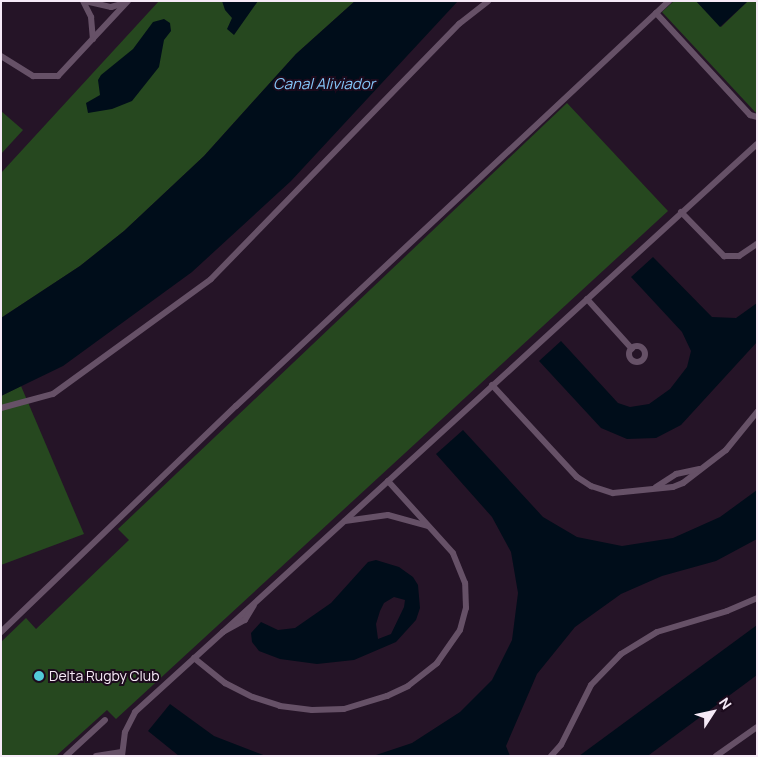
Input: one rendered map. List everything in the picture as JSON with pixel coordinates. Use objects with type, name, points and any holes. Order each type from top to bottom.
[{"type":"street","points":[[84,1],[111,7],[128,1]]},
{"type":"street","points":[[84,1],[91,17],[93,39]]},
{"type":"street","points":[[1,56],[24,72],[51,78],[64,72],[128,1]]},
{"type":"street","points":[[1,408],[53,394],[211,279],[459,24],[488,1]]},
{"type":"street","points":[[1,632],[236,406],[669,1]]},
{"type":"street","points":[[656,14],[750,115],[757,117]]},
{"type":"street","points":[[96,756],[122,754],[131,718],[223,632],[245,620],[256,602],[757,144]]},
{"type":"street","points":[[681,212],[724,256],[739,256],[757,244]]},
{"type":"street","points":[[587,299],[632,349]]},
{"type":"street","points":[[492,385],[584,482],[600,490],[622,493],[678,485],[726,450],[757,412]]},
{"type":"street","points":[[656,487],[676,474],[699,469]]},
{"type":"street","points":[[194,658],[240,692],[268,703],[299,709],[358,706],[408,686],[450,648],[460,630],[466,608],[465,583],[458,563],[388,481]]},
{"type":"street","points":[[344,522],[388,515],[429,527]]},
{"type":"street","points":[[551,756],[561,745],[592,685],[621,654],[657,632],[727,611],[757,598]]},
{"type":"street","points":[[66,756],[105,720]]},
{"type":"street","points":[[716,756],[757,727]]},
{"type":"green space","points":[[159,1],[355,1],[296,54],[204,156],[124,231],[80,266],[1,318],[1,173]]},
{"type":"green space","points":[[674,1],[696,1],[721,27],[748,1],[757,1],[757,114],[662,12]]},
{"type":"green space","points":[[567,103],[668,211],[116,719],[107,710],[56,756],[1,756],[1,642],[26,618],[36,629],[129,540],[118,529]]},
{"type":"green space","points":[[1,111],[23,130],[1,154]]},
{"type":"green space","points":[[21,386],[84,534],[1,565],[1,396]]},
{"type":"water","points":[[222,1],[258,1],[234,35],[227,29],[232,18],[225,10]]},
{"type":"water","name":"Canal Aliviador","points":[[355,1],[458,1],[291,181],[192,272],[63,366],[1,396],[1,318],[80,266],[124,231],[204,156],[296,54]]},
{"type":"water","points":[[696,1],[748,1],[720,27]]},
{"type":"water","points":[[164,19],[170,23],[171,31],[164,40],[159,67],[132,101],[112,109],[88,113],[86,103],[100,95],[98,80],[101,75],[133,49],[153,22]]},
{"type":"water","points":[[653,257],[712,317],[736,318],[757,303],[757,342],[681,425],[656,438],[627,439],[601,428],[539,361],[561,341],[618,403],[630,407],[649,404],[670,389],[687,367],[691,351],[682,332],[631,277]]},
{"type":"water","points":[[463,430],[543,517],[577,537],[622,546],[673,538],[720,517],[757,490],[757,539],[716,561],[662,576],[621,594],[575,627],[537,674],[506,746],[510,756],[373,756],[412,743],[460,712],[492,680],[512,640],[518,593],[511,552],[492,517],[436,454]]},
{"type":"water","points":[[376,560],[399,567],[413,577],[418,585],[420,608],[416,620],[396,642],[354,660],[317,664],[280,659],[259,651],[252,642],[251,633],[261,622],[278,630],[295,628],[331,603],[368,562]],"holes":[[[394,597],[405,600],[404,607],[391,634],[378,639],[376,624],[384,603]]]},
{"type":"water","points":[[757,625],[757,675],[649,755],[579,756]]},
{"type":"water","points":[[170,704],[214,736],[266,756],[179,756],[148,731]]},
{"type":"place","name":"Delta Rugby Club","points":[[39,676]]}]
